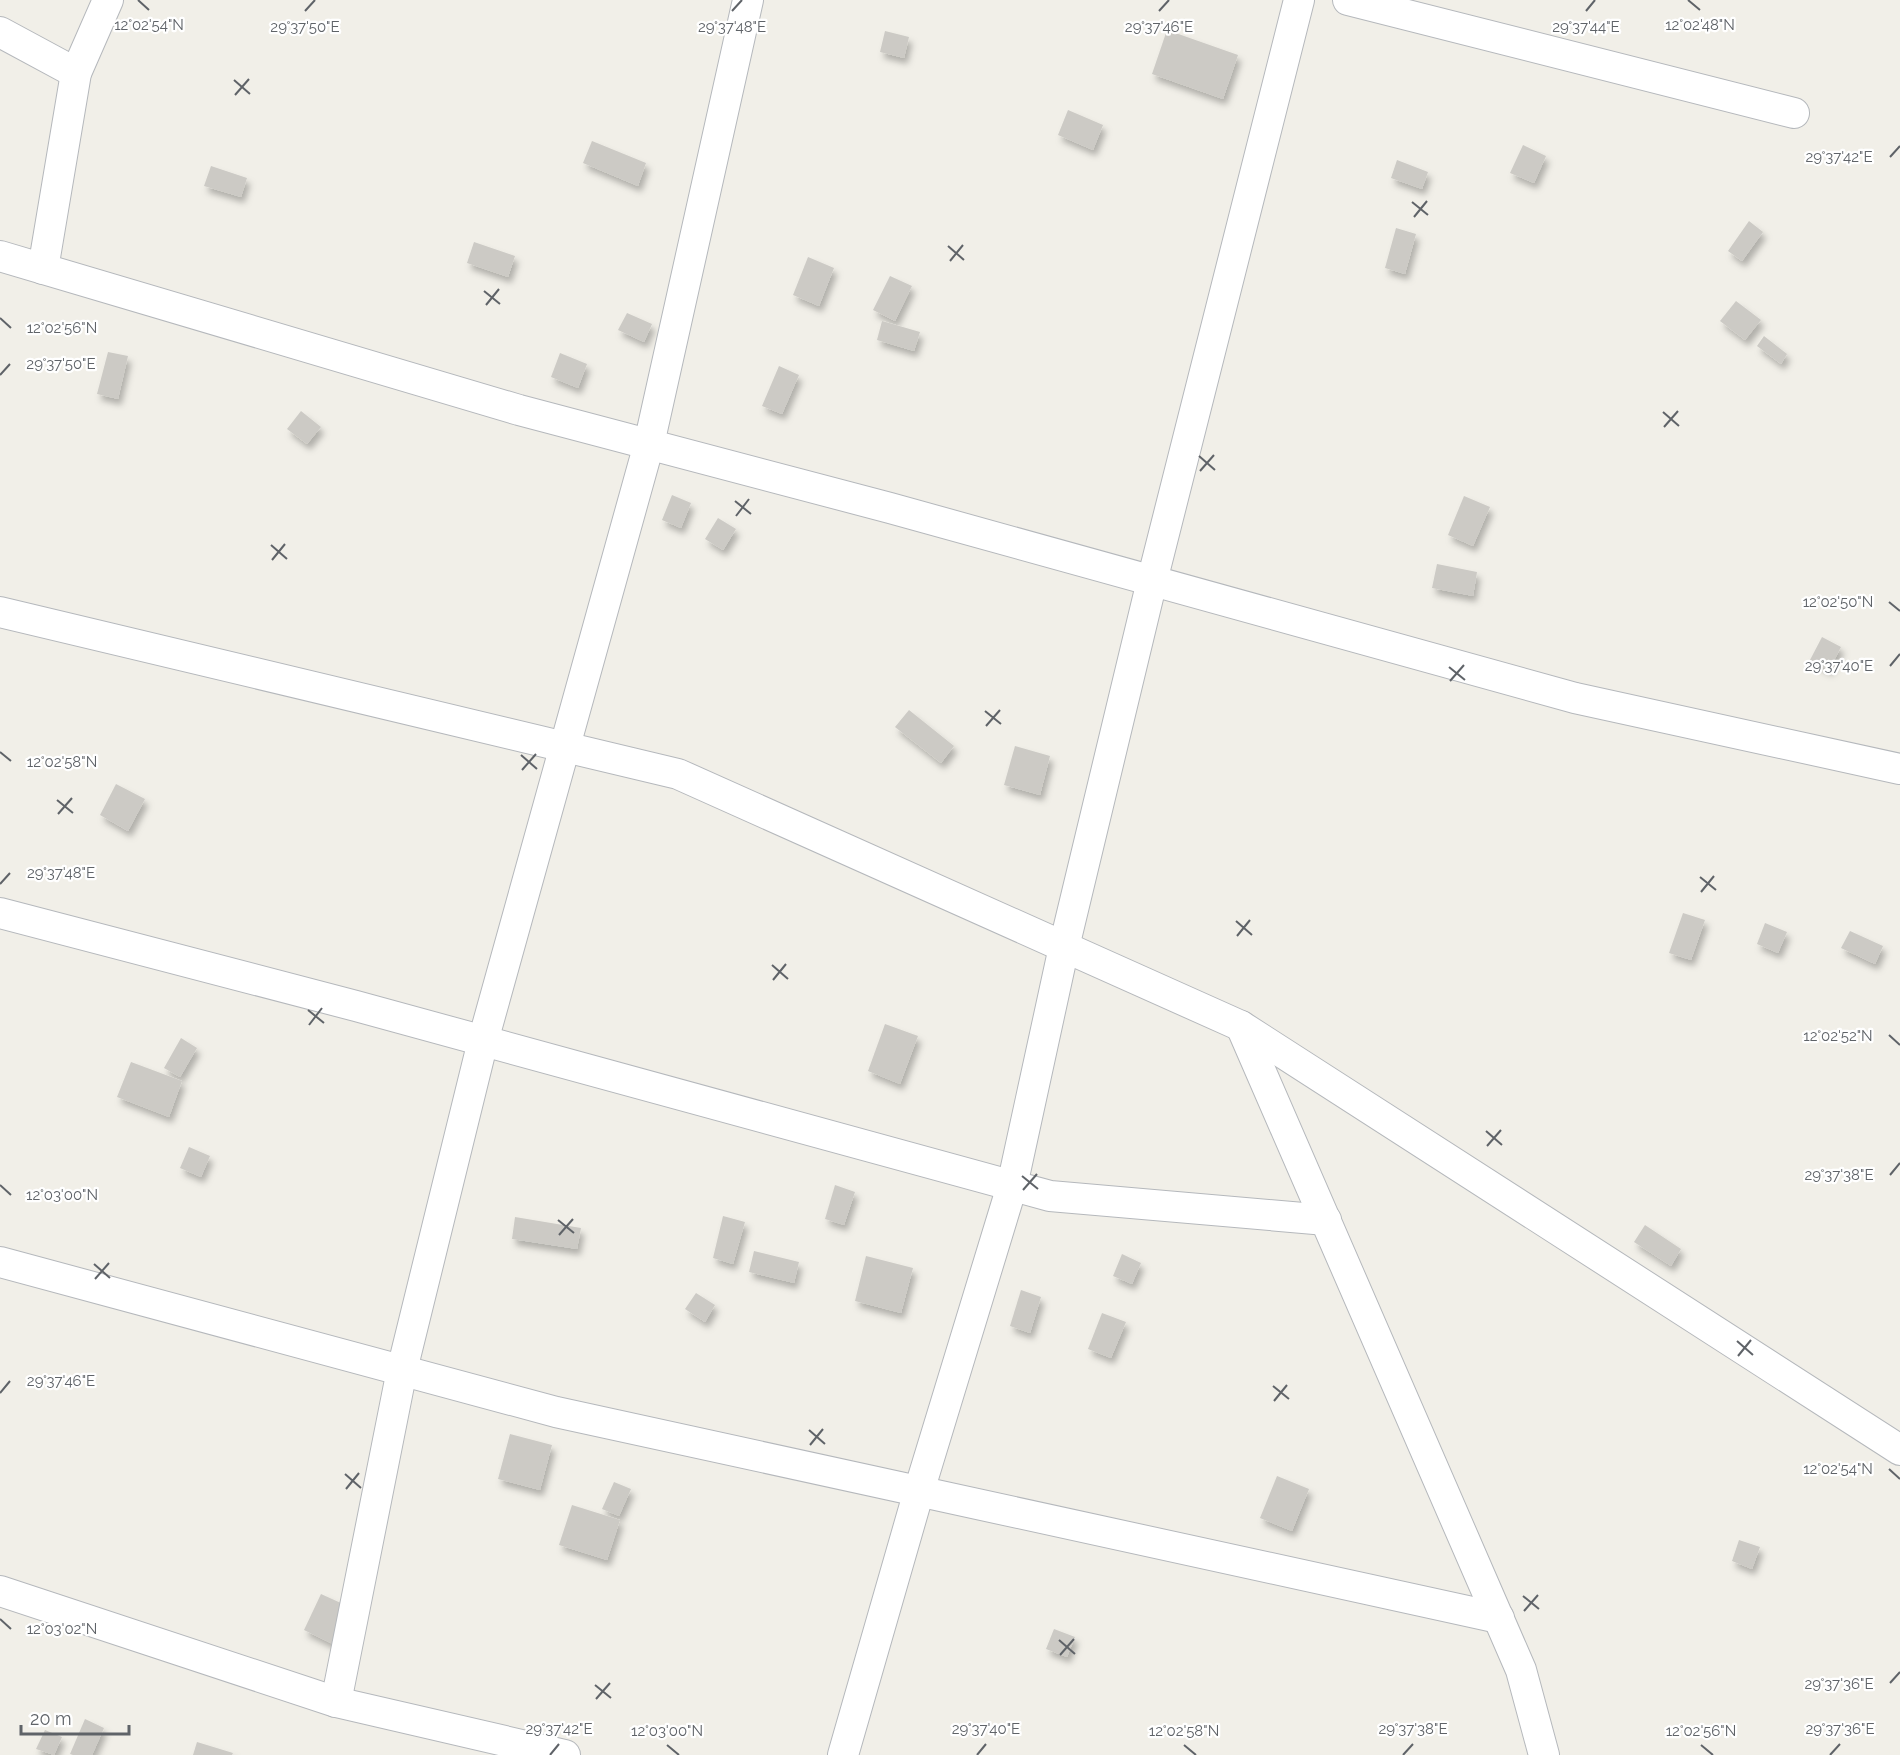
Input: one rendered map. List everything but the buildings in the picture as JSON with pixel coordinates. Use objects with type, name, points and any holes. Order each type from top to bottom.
[{"type":"street","points":[[43,269],[76,73],[108,0]]},
{"type":"street","points":[[336,1702],[402,1370],[483,1041],[649,444],[748,0]]},
{"type":"street","points":[[843,1755],[919,1491],[1012,1185],[1064,947],[1152,581],[1299,0]]},
{"type":"street","points":[[1348,0],[1794,113]]},
{"type":"street","points":[[0,33],[76,73]]},
{"type":"street","points":[[0,256],[519,410],[890,508],[1575,698],[1900,769]]},
{"type":"street","points":[[0,612],[678,774],[1241,1026],[1900,1450]]},
{"type":"street","points":[[0,913],[483,1041],[1050,1196],[1326,1221]]},
{"type":"street","points":[[1241,1026],[1521,1670],[1544,1755]]},
{"type":"street","points":[[0,1262],[556,1412],[1499,1618]]},
{"type":"street","points":[[0,1591],[336,1702],[565,1755]]}]
